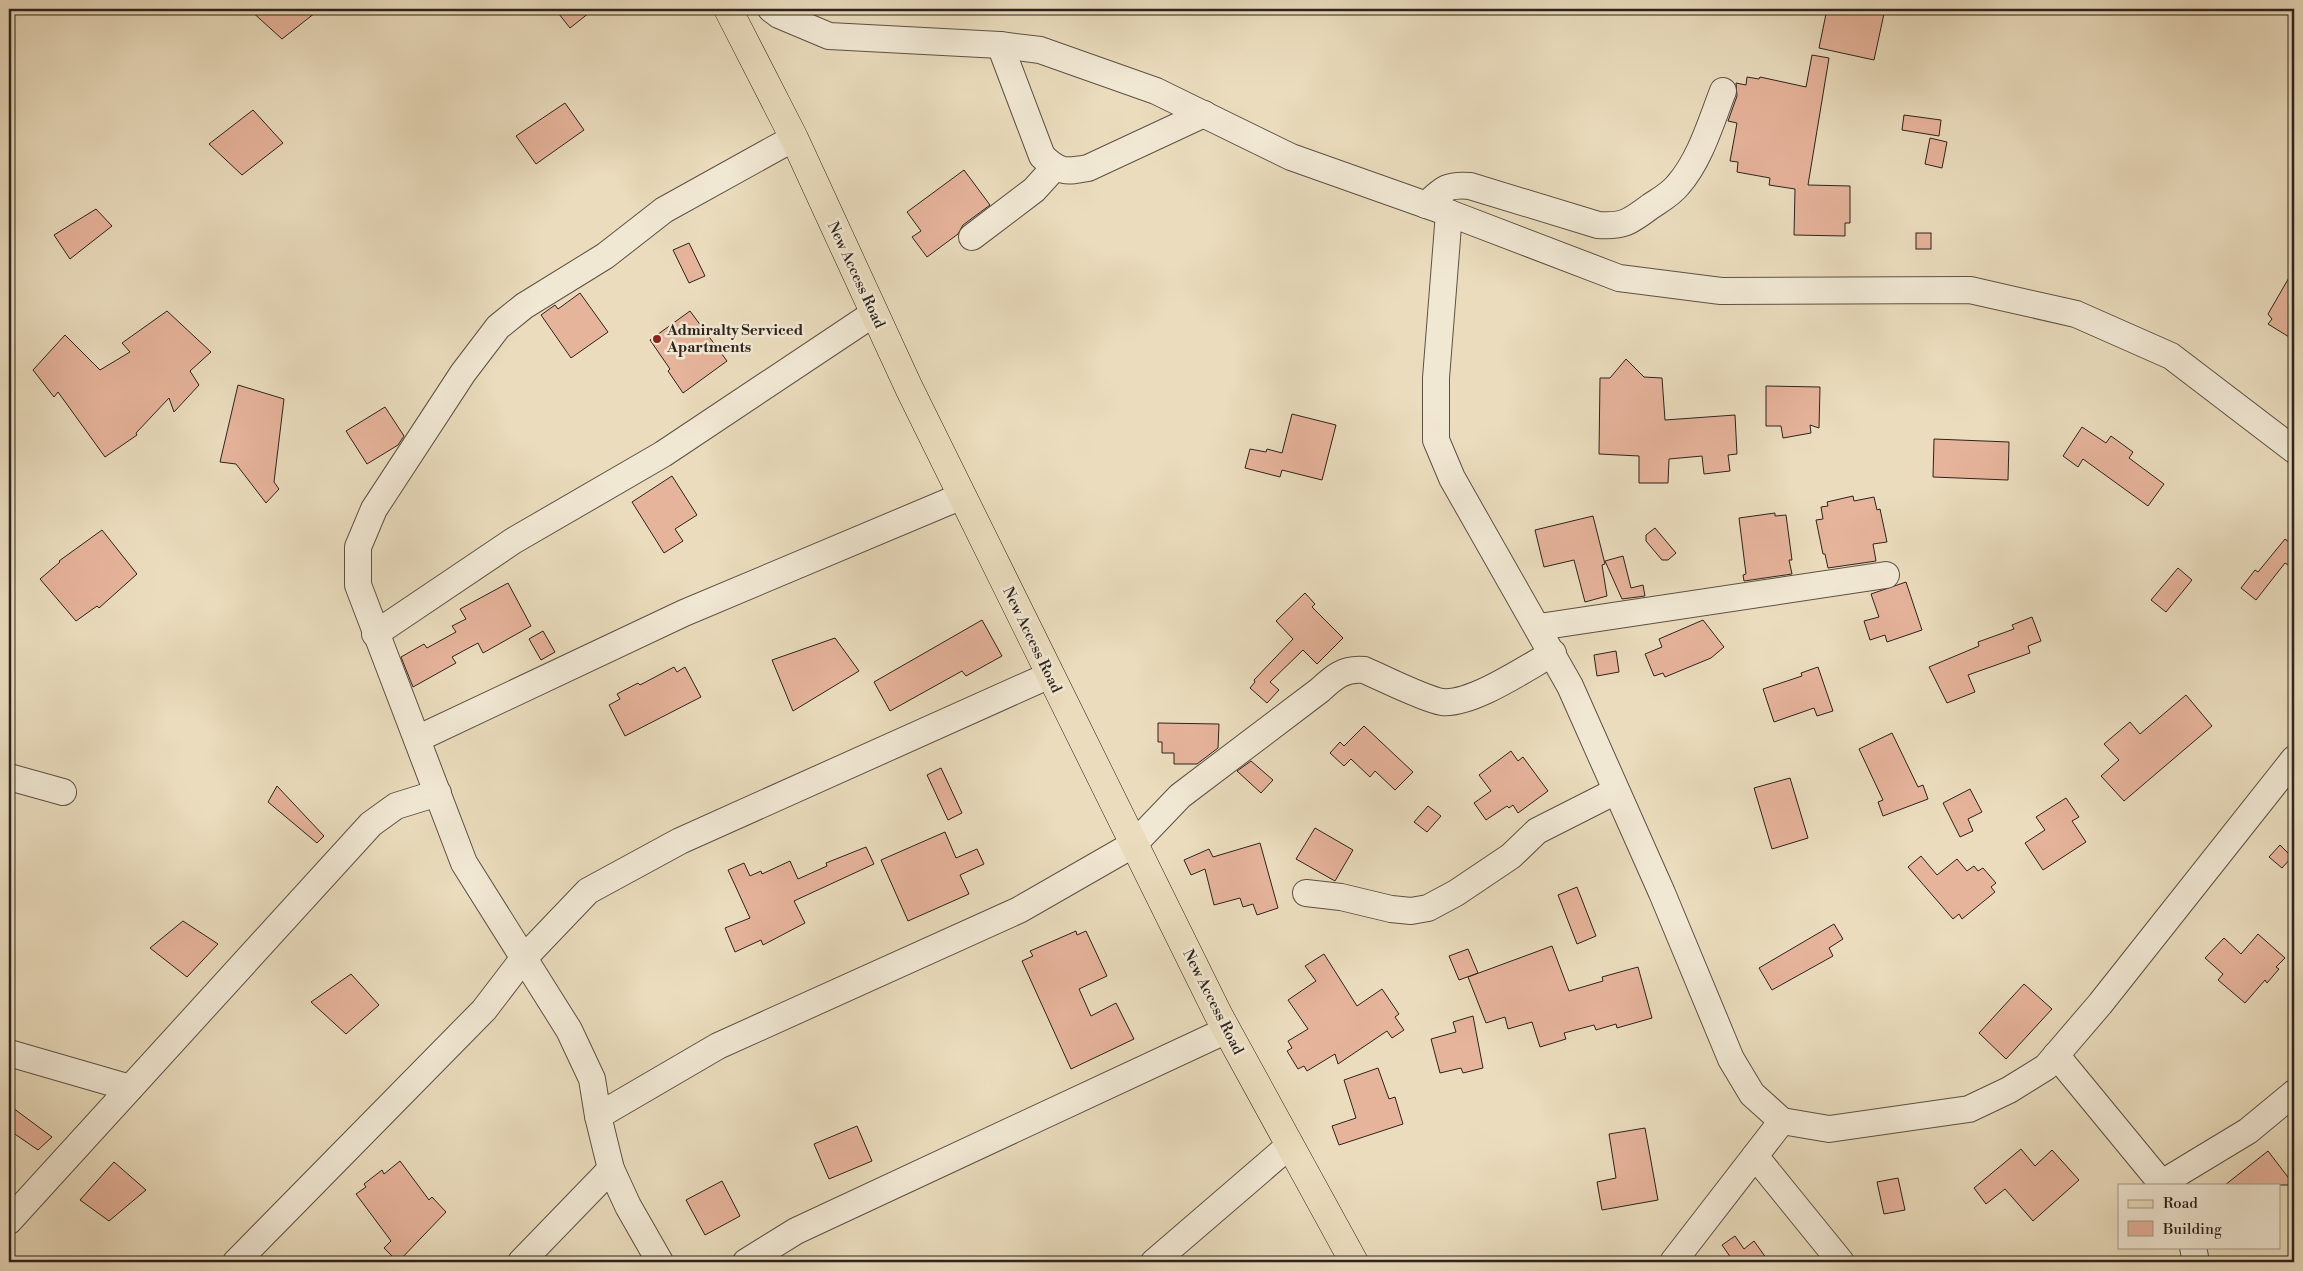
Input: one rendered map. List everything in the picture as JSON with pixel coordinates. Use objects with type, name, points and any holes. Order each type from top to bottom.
[{"type":"main road","name":"New Access Road","points":[[728,9],[794,138],[873,314],[1134,844],[1227,1030],[1354,1262]]},
{"type":"street","points":[[771,9],[779,15],[829,36],[1000,45],[1040,50],[1156,90],[1291,158],[1438,209],[1619,278],[1721,291],[1970,290],[2076,314],[2171,356],[2294,450]]},
{"type":"street","points":[[1000,45],[1042,156],[1054,168],[1068,172],[1088,168],[1204,114]]},
{"type":"street","points":[[1723,91],[1700,148],[1685,176],[1677,187],[1628,223],[1613,226],[1598,225],[1470,186],[1453,184],[1441,190],[1438,209],[1436,440],[1452,478],[1539,628],[1570,686],[1731,1059],[1752,1094],[1782,1121],[1829,1129],[1969,1109],[2009,1090],[2046,1067],[2100,1004],[2294,759]]},
{"type":"street","points":[[660,1262],[628,1206],[611,1170],[598,1116],[592,1079],[569,1030],[464,863],[375,634],[358,585],[358,547],[374,509],[463,373],[498,326],[524,306],[605,256],[664,210],[794,138]]},
{"type":"street","points":[[972,237],[1034,190],[1054,168]]},
{"type":"street","points":[[375,634],[513,541],[663,454],[873,314]]},
{"type":"street","points":[[417,739],[684,613],[962,496]]},
{"type":"street","points":[[1539,628],[1886,575]]},
{"type":"street","points":[[598,1116],[718,1046],[1011,914],[1134,844],[1180,796],[1320,690],[1336,675],[1352,669],[1364,670],[1440,702],[1454,702],[1470,698],[1553,654]]},
{"type":"street","points":[[236,1262],[484,1010],[523,959],[588,892],[640,861],[846,765],[1050,675]]},
{"type":"street","points":[[9,777],[63,792]]},
{"type":"street","points":[[1306,893],[1340,897],[1391,909],[1411,911],[1428,908],[1456,893],[1510,856],[1537,832],[1616,791]]},
{"type":"street","points":[[9,1222],[372,824],[396,806],[438,793]]},
{"type":"street","points":[[746,1262],[796,1231],[1227,1030]]},
{"type":"street","points":[[9,1053],[130,1088]]},
{"type":"street","points":[[2056,1055],[2163,1184],[2248,1131],[2294,1093]]},
{"type":"street","points":[[1673,1262],[1782,1121]]},
{"type":"street","points":[[1154,1262],[1290,1145]]},
{"type":"street","points":[[1755,1156],[1842,1262]]},
{"type":"street","points":[[521,1262],[611,1170]]},
{"type":"street","points":[[2193,1248],[2196,1262]]},
{"type":"building","points":[[249,9],[320,9],[282,39]]},
{"type":"building","points":[[555,9],[594,9],[570,28]]},
{"type":"building","points":[[1827,9],[1885,9],[1874,60],[1819,48]]},
{"type":"building","points":[[1812,55],[1829,58],[1808,185],[1850,186],[1850,223],[1845,223],[1845,236],[1794,235],[1795,189],[1769,185],[1770,178],[1737,172],[1738,162],[1730,161],[1737,123],[1728,121],[1737,96],[1736,83],[1746,85],[1747,77],[1759,79],[1760,77],[1806,87]]},
{"type":"building","points":[[565,103],[584,130],[536,164],[516,136]]},
{"type":"building","points":[[253,110],[283,143],[242,175],[209,144]]},
{"type":"building","points":[[1904,115],[1941,120],[1939,136],[1902,130]]},
{"type":"building","points":[[1930,138],[1947,142],[1942,168],[1925,164]]},
{"type":"building","points":[[964,170],[990,205],[963,225],[958,234],[927,257],[912,237],[921,231],[907,212]]},
{"type":"building","points":[[96,209],[112,226],[70,259],[54,235]]},
{"type":"building","points":[[1916,233],[1931,233],[1931,249],[1916,249]]},
{"type":"building","points":[[689,243],[705,276],[689,283],[673,250]]},
{"type":"building","points":[[2294,269],[2294,340],[2268,324],[2272,319],[2268,314]]},
{"type":"building","points":[[580,293],[608,332],[571,358],[541,315],[555,305],[558,309]]},
{"type":"building","points":[[167,311],[211,352],[190,371],[199,385],[174,412],[169,398],[136,433],[137,435],[105,457],[58,392],[54,397],[33,370],[65,335],[100,370],[130,352],[122,343]]},
{"type":"building","points":[[690,311],[727,361],[683,393],[668,371],[670,369],[650,340]]},
{"type":"building","points":[[1626,359],[1644,377],[1662,378],[1665,420],[1735,415],[1737,454],[1728,455],[1730,471],[1704,474],[1702,456],[1669,459],[1668,483],[1639,483],[1639,456],[1599,454],[1600,378],[1610,378]]},
{"type":"building","points":[[238,385],[284,399],[274,482],[279,489],[266,503],[236,464],[220,462]]},
{"type":"building","points":[[1766,386],[1820,387],[1819,428],[1810,425],[1811,433],[1783,438],[1781,426],[1766,426]]},
{"type":"building","points":[[385,407],[404,436],[398,445],[367,464],[346,431]]},
{"type":"building","points":[[1292,414],[1336,425],[1322,480],[1282,470],[1280,477],[1245,468],[1250,449],[1266,452],[1267,449],[1282,453]]},
{"type":"building","points":[[2082,427],[2106,443],[2111,436],[2133,452],[2129,458],[2164,484],[2148,506],[2083,459],[2078,467],[2063,456]]},
{"type":"building","points":[[1934,439],[2009,442],[2008,480],[1933,477]]},
{"type":"building","points":[[672,476],[697,515],[675,529],[683,541],[664,553],[632,502]]},
{"type":"building","points":[[1853,496],[1854,501],[1874,497],[1877,510],[1880,509],[1887,542],[1873,544],[1876,561],[1828,568],[1816,520],[1823,519],[1821,507],[1828,506],[1827,502]]},
{"type":"building","points":[[1775,513],[1775,516],[1786,515],[1792,560],[1789,560],[1792,574],[1744,581],[1743,575],[1746,574],[1739,518]]},
{"type":"building","points":[[1593,516],[1605,564],[1602,565],[1607,596],[1585,602],[1574,560],[1544,567],[1535,530]]},
{"type":"building","points":[[1655,528],[1676,553],[1668,560],[1662,560],[1646,541],[1646,535]]},
{"type":"building","points":[[102,530],[137,574],[99,608],[97,606],[76,621],[40,579],[59,561]]},
{"type":"building","points":[[2285,539],[2294,546],[2294,558],[2288,565],[2285,563],[2256,600],[2241,588],[2255,570],[2258,572]]},
{"type":"building","points":[[1623,556],[1631,588],[1643,585],[1645,596],[1622,599],[1605,561]]},
{"type":"building","points":[[2178,568],[2192,580],[2166,612],[2151,600]]},
{"type":"building","points":[[1906,582],[1922,630],[1887,642],[1885,635],[1870,640],[1864,621],[1879,617],[1871,594]]},
{"type":"building","points":[[508,583],[531,626],[483,653],[478,643],[452,657],[456,663],[413,687],[401,657],[424,644],[427,648],[456,632],[452,626],[466,619],[460,609]]},
{"type":"building","points":[[1305,593],[1315,604],[1312,607],[1343,638],[1317,664],[1303,650],[1270,682],[1279,690],[1267,703],[1250,688],[1255,682],[1254,680],[1293,639],[1276,621]]},
{"type":"building","points":[[2032,617],[2041,641],[2028,646],[2030,653],[1968,675],[1975,692],[1947,703],[1929,667],[1979,646],[1978,642],[2014,629],[2012,625]]},
{"type":"building","points":[[982,620],[1002,656],[966,676],[962,671],[890,711],[874,682]]},
{"type":"building","points":[[1703,620],[1724,647],[1711,658],[1665,677],[1663,673],[1654,676],[1645,654],[1662,647],[1659,639]]},
{"type":"building","points":[[543,631],[555,652],[541,660],[529,639]]},
{"type":"building","points":[[835,638],[859,671],[793,711],[772,660]]},
{"type":"building","points":[[1616,651],[1619,672],[1597,676],[1594,655]]},
{"type":"building","points":[[674,667],[677,672],[685,667],[701,697],[625,736],[609,705],[620,699],[617,694],[638,683],[640,685]]},
{"type":"building","points":[[1818,667],[1833,711],[1817,716],[1814,708],[1774,722],[1763,689],[1802,676],[1801,673]]},
{"type":"building","points":[[2186,695],[2212,726],[2124,801],[2101,776],[2119,760],[2104,744],[2130,722],[2140,734]]},
{"type":"building","points":[[1158,723],[1219,724],[1218,748],[1197,764],[1174,764],[1174,753],[1162,753],[1162,742],[1158,742]]},
{"type":"building","points":[[1364,726],[1413,772],[1395,790],[1375,771],[1370,777],[1351,759],[1344,766],[1330,753],[1340,742],[1344,746]]},
{"type":"building","points":[[1892,733],[1918,787],[1923,785],[1928,799],[1883,816],[1878,802],[1883,800],[1859,749]]},
{"type":"building","points":[[1511,751],[1518,761],[1523,757],[1548,791],[1518,813],[1513,805],[1509,808],[1507,806],[1486,820],[1474,803],[1491,791],[1479,775]]},
{"type":"building","points":[[1251,761],[1273,780],[1261,793],[1237,771]]},
{"type":"building","points":[[941,768],[962,813],[948,820],[927,775]]},
{"type":"building","points":[[1790,778],[1808,838],[1772,849],[1754,788]]},
{"type":"building","points":[[277,786],[324,836],[317,843],[268,802]]},
{"type":"building","points":[[1970,789],[1982,812],[1968,819],[1973,831],[1960,837],[1943,803]]},
{"type":"building","points":[[2066,798],[2079,817],[2072,821],[2086,842],[2043,870],[2025,843],[2045,830],[2036,817]]},
{"type":"building","points":[[1428,806],[1441,816],[1427,832],[1414,822]]},
{"type":"building","points":[[1315,828],[1353,850],[1335,881],[1296,859]]},
{"type":"building","points":[[945,832],[956,858],[977,849],[984,864],[960,875],[969,894],[908,921],[881,860]]},
{"type":"building","points":[[1260,843],[1278,908],[1257,915],[1253,904],[1243,907],[1240,898],[1214,905],[1205,869],[1191,875],[1184,860],[1209,849],[1213,857]]},
{"type":"building","points":[[2280,845],[2292,857],[2282,868],[2269,857]]},
{"type":"building","points":[[866,847],[874,864],[794,901],[805,923],[763,945],[761,940],[735,952],[725,928],[750,918],[728,870],[744,863],[750,876],[761,871],[762,874],[790,861],[798,879],[827,866],[826,863]]},
{"type":"building","points":[[1921,856],[1937,875],[1957,859],[1967,871],[1974,866],[1978,871],[1983,868],[1996,883],[1991,887],[1995,892],[1962,919],[1959,914],[1953,919],[1908,867]]},
{"type":"building","points":[[1577,887],[1596,936],[1577,944],[1558,895]]},
{"type":"building","points":[[183,921],[218,944],[187,977],[150,948]]},
{"type":"building","points":[[1834,924],[1843,939],[1829,948],[1833,956],[1772,990],[1759,968]]},
{"type":"building","points":[[1076,931],[1077,935],[1086,931],[1107,976],[1079,989],[1091,1016],[1116,1003],[1134,1039],[1071,1069],[1022,961],[1033,956],[1030,951]]},
{"type":"building","points":[[2258,934],[2285,958],[2276,967],[2279,969],[2267,983],[2265,980],[2245,1003],[2218,980],[2223,974],[2205,958],[2224,938],[2241,954]]},
{"type":"building","points":[[1552,946],[1569,991],[1603,981],[1602,977],[1638,967],[1652,1018],[1617,1028],[1616,1024],[1596,1030],[1594,1025],[1564,1033],[1566,1039],[1540,1047],[1532,1022],[1508,1029],[1505,1017],[1486,1023],[1468,977]]},
{"type":"building","points":[[1468,949],[1478,973],[1459,980],[1449,956]]},
{"type":"building","points":[[1324,954],[1357,1006],[1382,989],[1399,1014],[1395,1017],[1404,1030],[1392,1038],[1387,1031],[1338,1064],[1335,1054],[1307,1071],[1304,1066],[1298,1069],[1287,1051],[1292,1048],[1288,1041],[1308,1029],[1288,1000],[1316,981],[1305,966]]},
{"type":"building","points":[[351,974],[379,1005],[346,1034],[311,1002]]},
{"type":"building","points":[[2024,984],[2052,1009],[2006,1059],[1979,1033]]},
{"type":"building","points":[[1473,1016],[1483,1068],[1463,1073],[1461,1068],[1440,1073],[1431,1039],[1456,1032],[1453,1022]]},
{"type":"building","points":[[1378,1068],[1389,1099],[1395,1097],[1403,1124],[1339,1145],[1332,1126],[1356,1118],[1344,1080]]},
{"type":"building","points":[[9,1105],[52,1137],[38,1150],[9,1130]]},
{"type":"building","points":[[857,1126],[872,1161],[829,1179],[814,1144]]},
{"type":"building","points":[[1645,1128],[1658,1200],[1602,1210],[1597,1182],[1616,1178],[1609,1134]]},
{"type":"building","points":[[2021,1149],[2035,1166],[2052,1150],[2079,1180],[2033,1221],[2005,1189],[1986,1204],[1974,1188]]},
{"type":"building","points":[[2268,1151],[2294,1185],[2280,1184],[2226,1184]]},
{"type":"building","points":[[400,1161],[429,1200],[432,1197],[446,1212],[398,1262],[384,1248],[391,1241],[356,1194],[366,1187],[364,1184],[382,1170],[384,1174]]},
{"type":"building","points":[[114,1162],[146,1190],[109,1221],[80,1200]]},
{"type":"building","points":[[1898,1178],[1905,1210],[1884,1214],[1877,1182]]},
{"type":"building","points":[[722,1181],[740,1216],[705,1235],[686,1200]]},
{"type":"building","points":[[1735,1236],[1744,1249],[1754,1241],[1769,1262],[1726,1262],[1731,1258],[1722,1245]]},
{"type":"place","name":"Admiralty Serviced Apartments","points":[[657,339]]}]
